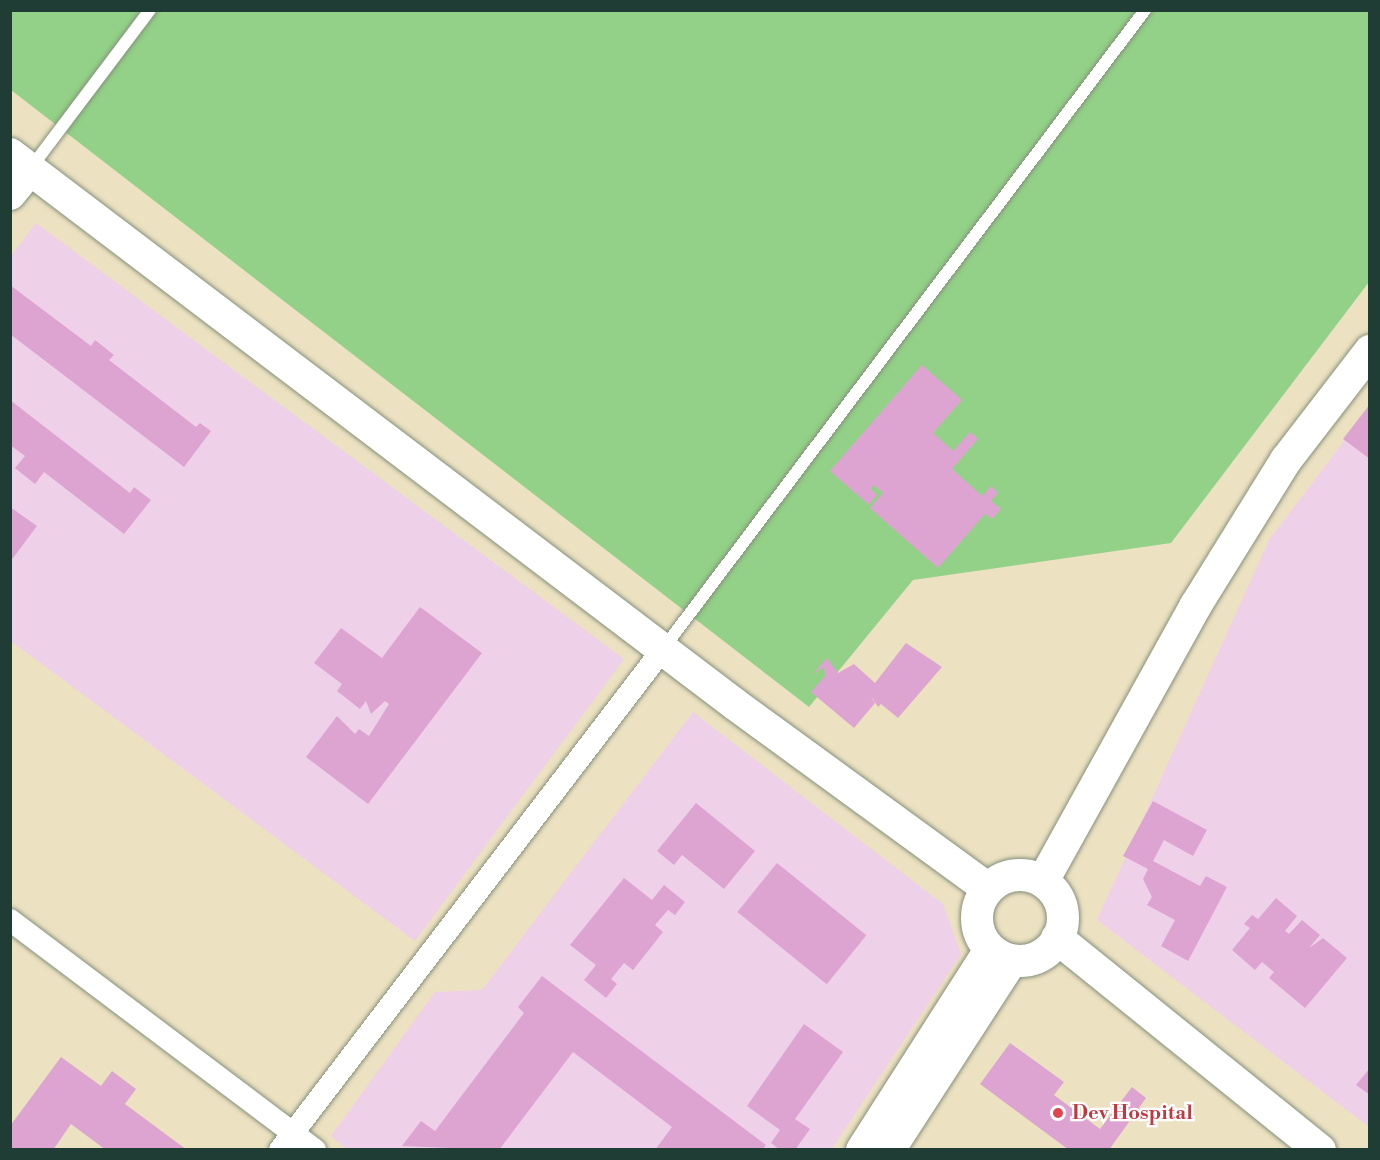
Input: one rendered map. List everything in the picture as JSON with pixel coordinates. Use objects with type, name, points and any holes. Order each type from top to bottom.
[{"type":"street","points":[[10,194],[20,162],[736,705],[988,890]]},
{"type":"street","points":[[1043,881],[1136,720],[1196,605],[1286,460],[1370,351]]},
{"type":"street","points":[[286,1141],[663,649]]},
{"type":"street","points":[[1014,875],[1043,881],[1061,904],[1058,938],[1041,956],[1001,955],[977,917],[988,890],[1014,875]]},
{"type":"street","points":[[10,920],[286,1141],[315,1149]]},
{"type":"street","points":[[1058,938],[1320,1149]]},
{"type":"street","points":[[862,1149],[1001,955]]},
{"type":"street","points":[[889,1149],[1001,955]]},
{"type":"lane","points":[[20,162],[150,10]]},
{"type":"lane","points":[[663,649],[1144,10]]},
{"type":"shaded area","points":[[36,223],[624,659],[415,941],[11,641],[10,257]]},
{"type":"shaded area","points":[[1369,408],[1369,1127],[1097,920],[1269,540]]},
{"type":"shaded area","points":[[693,712],[943,904],[961,954],[832,1149],[348,1150],[331,1136],[435,992],[482,990]]},
{"type":"green space","points":[[10,11],[1369,11],[1369,282],[1171,543],[913,580],[809,707],[11,90]]},
{"type":"building","points":[[10,285],[91,346],[95,340],[114,355],[109,360],[196,427],[200,423],[211,431],[184,467],[10,334]]},
{"type":"building","points":[[922,365],[962,400],[933,433],[953,451],[970,432],[978,439],[952,469],[982,496],[991,486],[998,493],[991,501],[1001,509],[992,519],[985,514],[938,568],[870,508],[883,493],[874,485],[871,489],[877,495],[869,505],[830,471]]},
{"type":"building","points":[[10,400],[130,493],[134,487],[151,500],[124,534],[44,472],[35,484],[15,468],[25,456],[10,445]]},
{"type":"building","points":[[1370,404],[1370,459],[1343,439]]},
{"type":"building","points":[[10,507],[37,526],[10,562]]},
{"type":"building","points":[[420,607],[482,653],[368,804],[306,757],[337,716],[355,734],[359,729],[369,736],[389,704],[385,701],[371,714],[366,701],[360,709],[337,691],[342,684],[314,663],[341,628],[382,658]]},
{"type":"building","points":[[906,643],[942,667],[898,718],[881,704],[878,707],[870,694],[875,703],[854,728],[811,692],[825,676],[824,667],[813,674],[827,658],[838,673],[854,664],[875,683]]},
{"type":"building","points":[[1153,801],[1207,830],[1193,856],[1164,840],[1153,861],[1200,886],[1206,876],[1227,887],[1188,961],[1161,946],[1175,920],[1147,905],[1152,897],[1143,879],[1148,869],[1123,856]]},
{"type":"building","points":[[696,803],[755,851],[724,889],[682,855],[674,865],[657,851]]},
{"type":"building","points":[[777,863],[866,935],[827,984],[737,912]]},
{"type":"building","points":[[624,878],[652,900],[664,885],[685,902],[675,915],[668,910],[655,925],[663,932],[633,970],[624,963],[611,979],[617,984],[606,998],[584,980],[596,965],[570,945]]},
{"type":"building","points":[[1276,898],[1297,916],[1285,931],[1289,934],[1302,920],[1320,935],[1309,948],[1323,938],[1347,958],[1305,1008],[1269,978],[1274,972],[1262,962],[1255,970],[1232,950],[1250,928],[1244,924],[1252,915],[1258,919]]},
{"type":"building","points":[[542,976],[766,1145],[762,1150],[655,1150],[672,1127],[573,1052],[499,1150],[402,1146],[421,1121],[435,1131],[524,1013],[518,1007]]},
{"type":"building","points":[[804,1024],[843,1052],[795,1119],[810,1129],[795,1150],[780,1150],[771,1143],[780,1130],[747,1106]]},
{"type":"building","points":[[1010,1043],[1064,1082],[1054,1095],[1100,1129],[1132,1087],[1146,1098],[1109,1150],[1069,1150],[980,1084]]},
{"type":"building","points":[[61,1057],[101,1086],[112,1071],[136,1089],[125,1104],[187,1150],[106,1150],[71,1124],[53,1150],[10,1150],[10,1126]]},
{"type":"building","points":[[1370,1068],[1370,1095],[1356,1085]]},
{"type":"place","name":"Dev Hospital","points":[[1058,1113]]}]
